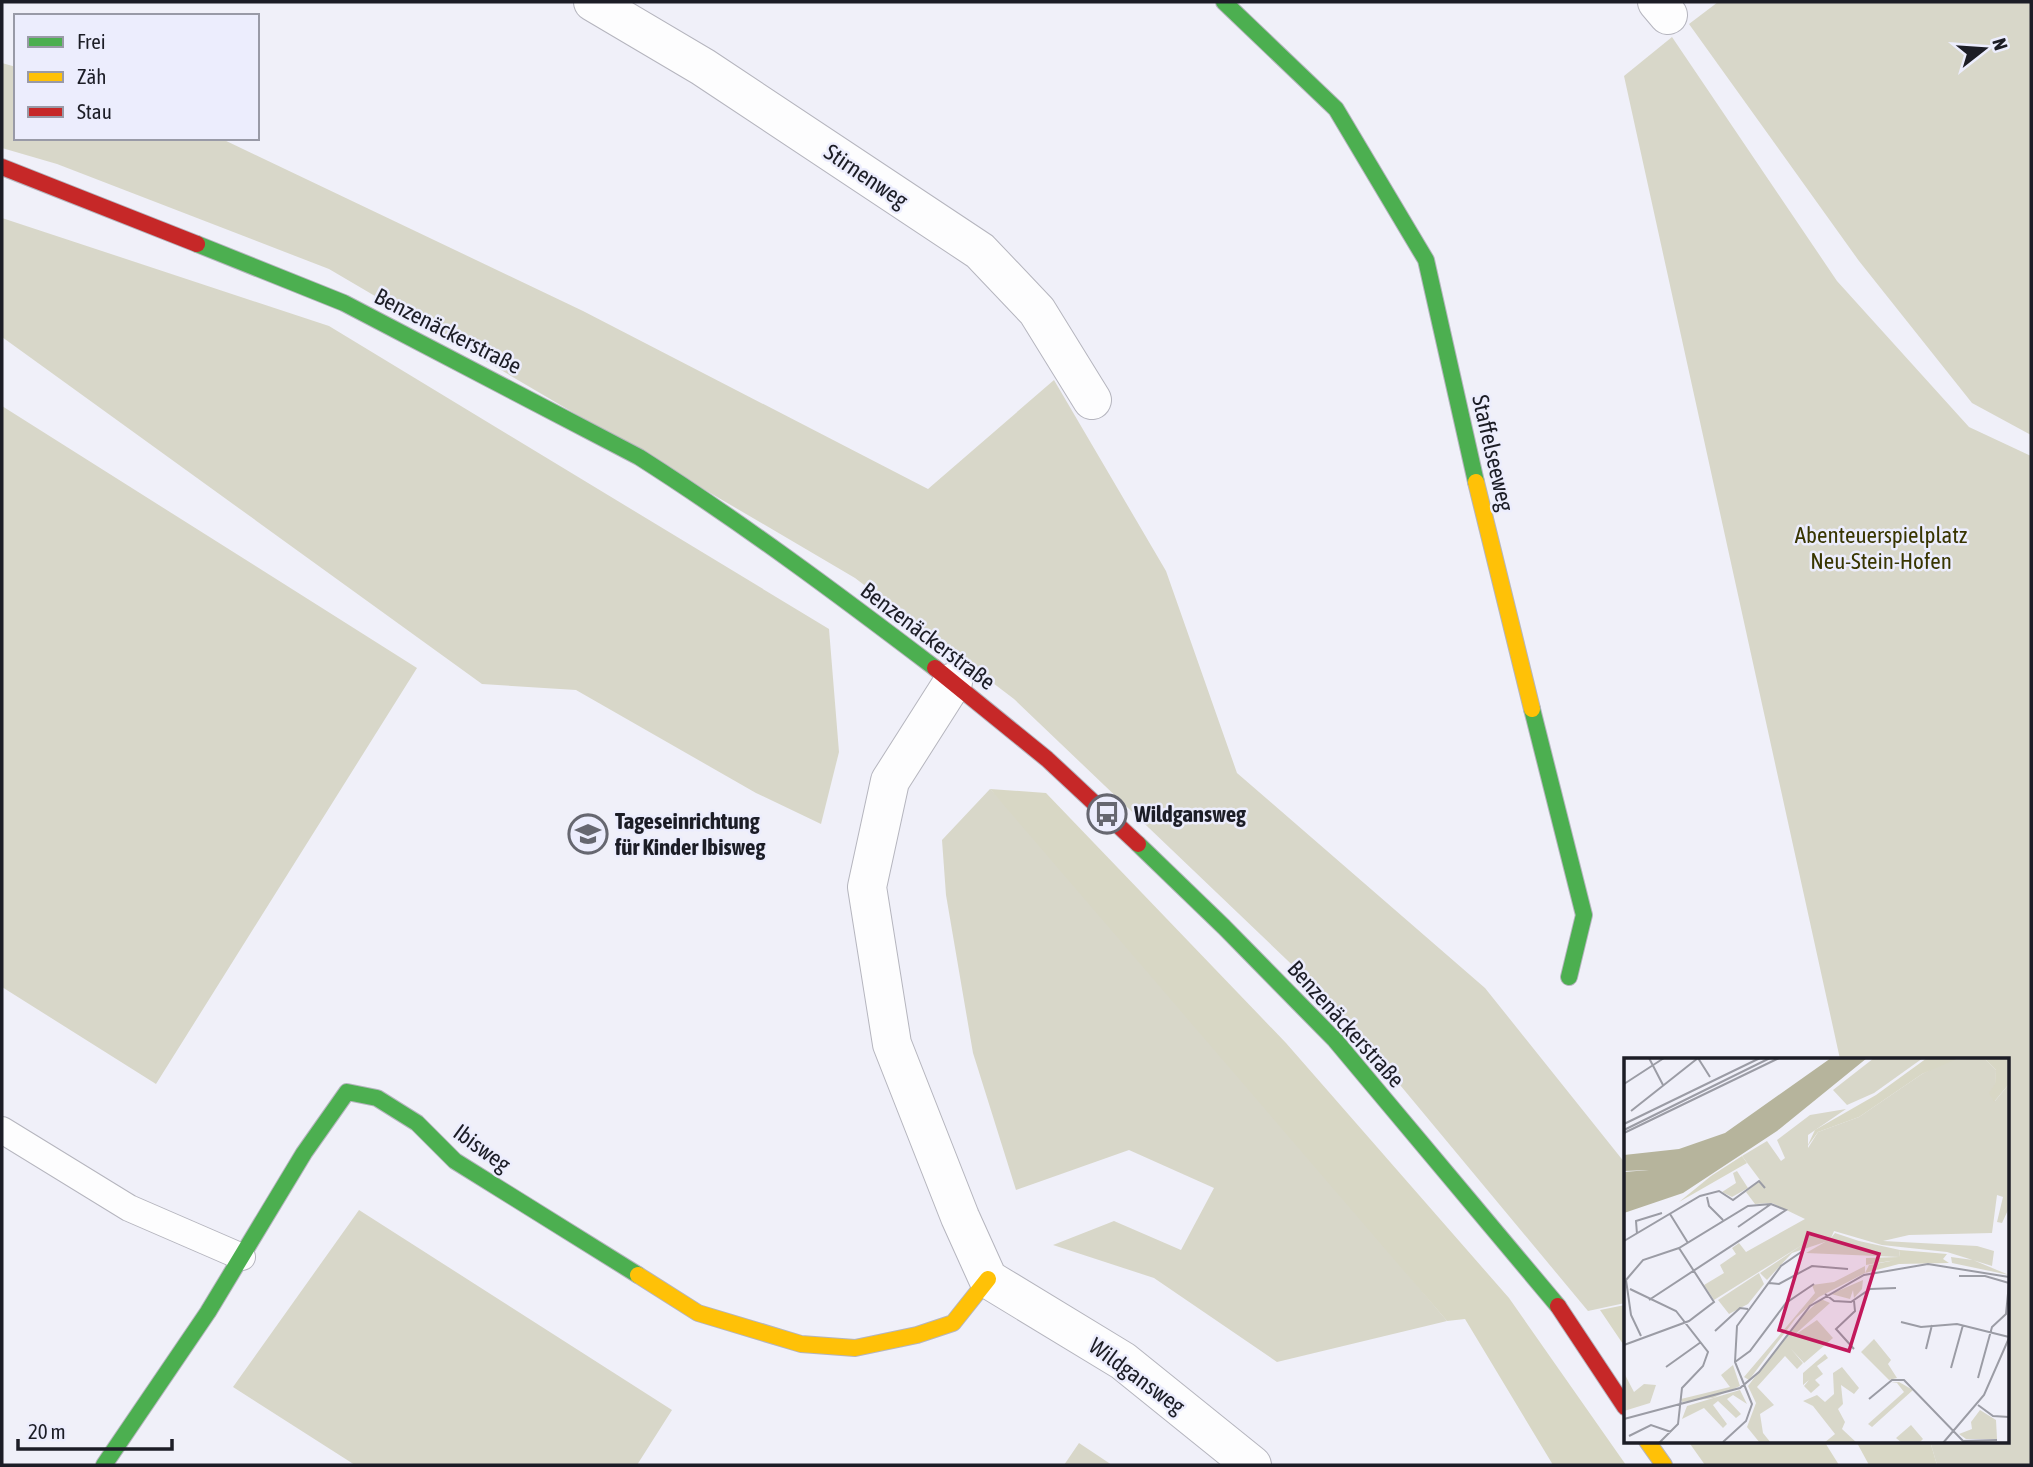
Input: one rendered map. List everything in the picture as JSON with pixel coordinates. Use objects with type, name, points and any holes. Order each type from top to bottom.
[{"type":"street","name":"Stirnenweg","points":[[593,2],[703,67],[979,251],[1037,311],[1092,401]]},
{"type":"street","name":"Staffelseeweg","points":[[1224,2],[1336,109],[1426,260],[1483,515],[1584,915],[1569,977]]},
{"type":"street","name":"Benzenäckerstraße","points":[[2,167],[344,303],[639,457],[864,614],[1047,759],[1224,927],[1335,1040],[1556,1302],[1624,1405]]},
{"type":"street","points":[[953,682],[890,781],[867,887],[892,1044],[960,1217],[988,1279]]},
{"type":"street","name":"Ibisweg","points":[[104,1465],[199,1327],[277,1194],[326,1117],[346,1092],[377,1098],[417,1123],[455,1161],[698,1313],[801,1344],[855,1348],[917,1335],[953,1324],[988,1279]]},
{"type":"street","name":"Wildgansweg","points":[[988,1279],[1123,1361],[1252,1465]]},
{"type":"street","points":[[1648,1442],[1664,1465]]},
{"type":"lane","points":[[2,1130],[130,1208],[242,1257]]},
{"type":"green space","points":[[1718,2],[2031,2],[2031,435],[1972,403],[1859,261],[1689,24]]},
{"type":"green space","name":"Abenteuerspielplatz Neu-Stein-Hofen","points":[[1672,37],[1837,281],[1969,427],[2031,456],[2031,1465],[1937,1465],[1930,1442],[2008,1442],[2008,1058],[1840,1058],[1624,76]]},
{"type":"green space","points":[[2,63],[14,66],[14,140],[224,140],[583,311],[928,489],[1054,380],[1166,571],[1237,773],[1485,988],[1624,1162],[1624,1303],[1588,1311],[1331,1002],[1014,699],[855,578],[329,269],[57,164],[2,148]]},
{"type":"green space","points":[[2,218],[329,326],[829,629],[839,752],[821,824],[756,793],[576,690],[482,684],[2,337]]},
{"type":"green space","points":[[2,406],[417,668],[156,1084],[2,987]]},
{"type":"green space","points":[[990,789],[1031,832],[1265,1104],[1447,1321],[1277,1362],[1154,1278],[1053,1245],[1114,1221],[1181,1250],[1214,1188],[1129,1150],[1016,1190],[973,1053],[946,895],[942,840]]},
{"type":"green space","points":[[990,789],[1046,793],[1286,1043],[1509,1298],[1626,1465],[1553,1465],[1465,1319],[1447,1321]]},
{"type":"green space","points":[[359,1210],[672,1410],[637,1465],[355,1465],[233,1387]]},
{"type":"green space","points":[[1624,1305],[1624,1346],[1600,1310]]},
{"type":"green space","points":[[1689,1442],[1825,1442],[1839,1465],[1705,1465]]},
{"type":"green space","points":[[1857,1442],[1930,1442],[1937,1465],[1869,1465]]},
{"type":"green space","points":[[1079,1443],[1112,1465],[1064,1465]]},
{"type":"traffic: fast","points":[[1224,2],[1336,109],[1426,260],[1476,482]]},
{"type":"traffic: fast","points":[[197,244],[344,303],[639,457],[715,507],[935,668]]},
{"type":"traffic: fast","points":[[1532,709],[1584,915],[1569,977]]},
{"type":"traffic: fast","points":[[1138,844],[1335,1040],[1558,1306]]},
{"type":"traffic: fast","points":[[104,1465],[208,1312],[304,1153],[347,1092],[377,1098],[417,1123],[455,1161],[638,1275]]},
{"type":"traffic: slow","points":[[1476,482],[1532,709]]},
{"type":"traffic: slow","points":[[638,1275],[698,1313],[801,1344],[855,1348],[917,1335],[953,1323],[988,1279]]},
{"type":"traffic: slow","points":[[1648,1442],[1664,1465]]},
{"type":"traffic: jam","points":[[2,167],[197,244]]},
{"type":"traffic: jam","points":[[935,668],[1047,759],[1138,844]]},
{"type":"traffic: jam","points":[[1558,1306],[1624,1405]]},
{"type":"place","name":"Wildgansweg","points":[[1107,814]]},
{"type":"place","name":"Tageseinrichtung für Kinder Ibisweg","points":[[588,834]]}]
